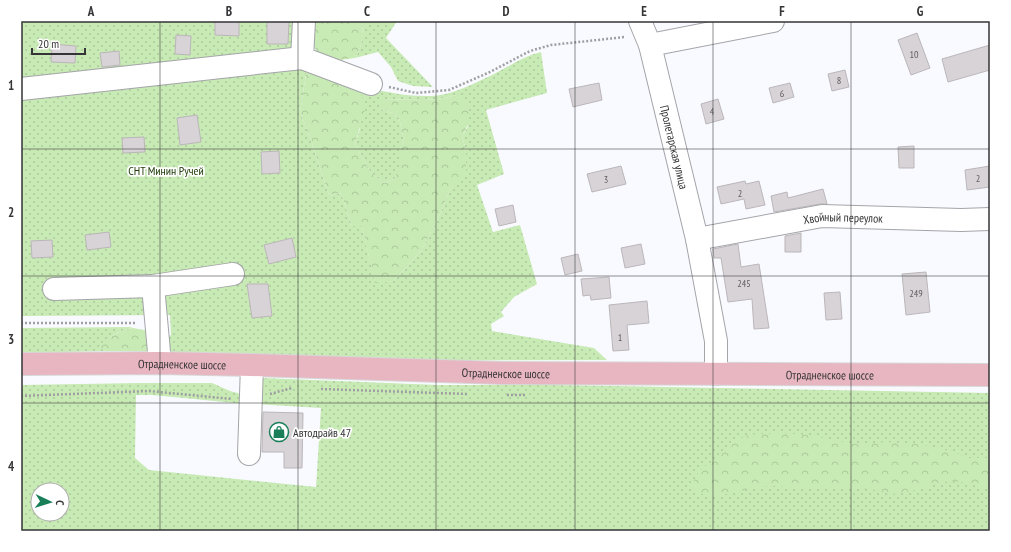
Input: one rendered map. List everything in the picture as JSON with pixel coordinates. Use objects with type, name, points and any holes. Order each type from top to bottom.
[{"type":"main road","name":"Отрадненское шоссе","points":[[21,364],[252,364],[502,373],[990,375]]},
{"type":"street","points":[[302,58],[304,21]]},
{"type":"street","points":[[645,34],[773,21]]},
{"type":"street","name":"Пролетарская улица","points":[[645,34],[697,239],[716,341],[716,374]]},
{"type":"street","points":[[21,89],[302,58],[371,84]]},
{"type":"street","name":"Хвойный переулок","points":[[697,239],[822,216],[953,220],[990,219]]},
{"type":"street","points":[[54,289],[153,286],[233,274]]},
{"type":"street","points":[[153,286],[160,363]]},
{"type":"street","points":[[249,454],[252,364]]},
{"type":"path","points":[[371,84],[416,93],[449,90],[490,72],[530,51],[551,45],[645,34]]},
{"type":"path","points":[[21,323],[156,323]]},
{"type":"path","points":[[21,396],[149,391],[251,400],[290,388],[298,388]]},
{"type":"path","points":[[313,388],[474,394]]},
{"type":"path","points":[[505,395],[527,394]]},
{"type":"green space","name":"СНТ Минин Ручей","points":[[21,21],[313,21],[300,112],[329,195],[341,193],[352,226],[362,226],[375,282],[393,281],[424,246],[441,212],[450,189],[455,183],[466,151],[462,136],[468,127],[456,95],[428,100],[381,99],[380,109],[392,113],[399,118],[404,141],[400,149],[401,166],[394,179],[384,183],[371,173],[355,144],[360,129],[359,86],[404,95],[439,95],[464,88],[523,59],[541,52],[547,93],[486,110],[504,174],[477,185],[493,232],[520,225],[537,284],[514,297],[501,312],[504,316],[491,324],[492,331],[594,348],[607,360],[331,361],[180,356],[168,351],[166,338],[171,335],[170,315],[21,316]]},
{"type":"green space","points":[[313,21],[362,21],[362,40],[360,49],[355,58],[333,61],[324,58],[317,52],[311,41]]},
{"type":"green space","points":[[362,21],[397,21],[386,38],[433,87],[413,86],[398,81],[391,67],[378,52],[355,58],[360,49],[362,40]]},
{"type":"green space","points":[[307,68],[359,86],[365,110],[355,144],[371,173],[384,183],[394,179],[400,166],[400,149],[404,141],[399,118],[392,113],[380,109],[378,103],[381,99],[428,100],[456,95],[468,100],[468,123],[462,136],[466,151],[466,173],[450,189],[441,212],[424,246],[393,281],[375,283],[362,226],[352,226],[341,193],[329,195],[300,112]]},
{"type":"green space","points":[[21,328],[133,328],[119,332],[107,341],[101,348],[105,351],[21,353]]},
{"type":"green space","points":[[133,328],[150,331],[151,348],[147,351],[105,351],[101,348],[100,344],[112,336],[123,330]]},
{"type":"green space","points":[[262,378],[438,385],[556,385],[990,393],[990,531],[21,531],[21,385],[212,383],[230,391],[245,395],[246,404],[152,395],[136,395],[135,458],[149,470],[316,487],[321,408],[255,404]]},
{"type":"green space","points":[[782,433],[807,435],[861,445],[885,442],[920,444],[957,453],[967,458],[990,458],[990,489],[961,482],[949,481],[903,493],[891,494],[875,490],[848,487],[812,489],[775,486],[759,487],[716,496],[691,490],[698,473],[724,453],[738,438],[751,435]]},
{"type":"building","points":[[215,21],[239,21],[239,36],[215,35]]},
{"type":"building","points":[[267,21],[289,21],[288,44],[267,44]]},
{"type":"building","points":[[917,33],[930,68],[911,75],[898,40]]},
{"type":"building","points":[[176,35],[191,36],[190,55],[175,54]]},
{"type":"building","points":[[52,44],[76,46],[75,63],[51,62]]},
{"type":"building","points":[[990,45],[990,70],[948,82],[942,59]]},
{"type":"building","points":[[119,51],[120,65],[102,67],[100,53]]},
{"type":"building","points":[[845,70],[849,87],[832,91],[828,74]]},
{"type":"building","points":[[599,83],[602,100],[573,107],[569,89]]},
{"type":"building","points":[[790,83],[794,97],[773,103],[769,88]]},
{"type":"building","points":[[718,99],[724,119],[706,124],[701,104]]},
{"type":"building","points":[[197,115],[201,142],[180,145],[177,118]]},
{"type":"building","points":[[144,137],[145,152],[123,153],[122,138]]},
{"type":"building","points":[[914,146],[914,168],[899,168],[898,147]]},
{"type":"building","points":[[279,151],[280,173],[262,174],[261,152]]},
{"type":"building","points":[[621,166],[626,184],[592,192],[587,174]]},
{"type":"building","points":[[990,166],[990,187],[967,190],[965,170]]},
{"type":"building","points":[[745,181],[746,184],[759,181],[765,205],[746,209],[744,199],[721,204],[717,187]]},
{"type":"building","points":[[823,189],[827,204],[774,212],[771,196],[787,192],[788,198]]},
{"type":"building","points":[[513,205],[516,222],[499,226],[495,209]]},
{"type":"building","points":[[109,232],[111,247],[87,250],[85,235]]},
{"type":"building","points":[[801,233],[801,252],[785,252],[785,236]]},
{"type":"building","points":[[292,238],[296,257],[269,264],[264,245]]},
{"type":"building","points":[[52,240],[53,257],[32,258],[31,241]]},
{"type":"building","points":[[641,244],[645,264],[625,268],[621,248]]},
{"type":"building","points":[[738,244],[741,267],[759,264],[769,328],[754,329],[752,299],[728,302],[721,258],[714,258],[713,249]]},
{"type":"building","points":[[578,254],[582,271],[565,275],[561,258]]},
{"type":"building","points":[[926,272],[930,312],[906,315],[902,274]]},
{"type":"building","points":[[609,277],[611,298],[591,300],[590,295],[583,296],[581,279]]},
{"type":"building","points":[[247,284],[268,284],[272,316],[252,318]]},
{"type":"building","points":[[840,292],[842,319],[826,320],[824,293]]},
{"type":"building","points":[[647,301],[649,323],[627,325],[629,350],[613,351],[609,305]]},
{"type":"building","name":"Автодрайв 47","points":[[263,412],[303,413],[302,468],[284,468],[284,452],[262,452]]},
{"type":"place","name":"Автодрайв 47","points":[[279,432]]}]
